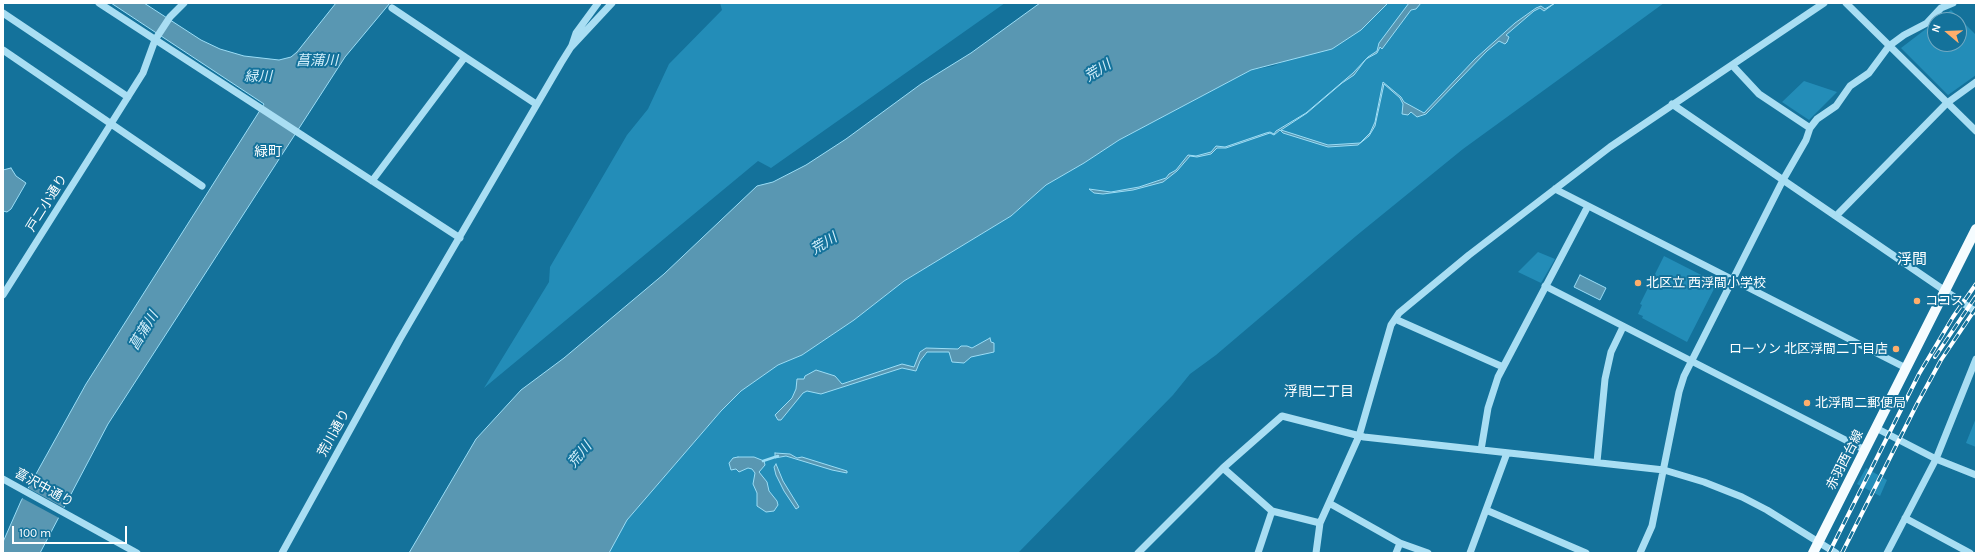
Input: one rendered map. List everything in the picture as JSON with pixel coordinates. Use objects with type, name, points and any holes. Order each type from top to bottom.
[{"type":"main road","name":"赤羽西台線","points":[[1813,553],[1976,229]]},
{"type":"street","points":[[99,3],[156,38],[257,106],[460,238]]},
{"type":"street","name":"戸二小通り","points":[[3,295],[143,73],[156,38],[170,17],[184,3]]},
{"type":"street","points":[[571,47],[576,33],[598,3]]},
{"type":"street","points":[[571,47],[612,3]]},
{"type":"street","points":[[1316,553],[1320,523],[1358,436],[1394,319],[1399,312],[1451,269],[1610,147],[1824,3]]},
{"type":"street","points":[[1846,3],[1976,130]]},
{"type":"street","points":[[1640,553],[1652,526],[1679,392],[1691,361],[1783,180],[1806,140],[1810,128],[1817,119],[1836,106],[1850,86],[1869,73],[1889,46],[1904,35],[1927,23],[1941,8],[1953,3]]},
{"type":"street","points":[[392,8],[536,104]]},
{"type":"street","points":[[3,13],[128,97]]},
{"type":"street","name":"荒川通り","points":[[282,553],[408,325],[460,238],[536,104],[571,47]]},
{"type":"street","points":[[3,50],[202,186]]},
{"type":"street","points":[[372,181],[464,57]]},
{"type":"street","points":[[1732,65],[1759,94],[1810,128]]},
{"type":"street","points":[[1836,216],[1947,103],[1976,82]]},
{"type":"street","points":[[1672,104],[1976,312]]},
{"type":"street","points":[[1555,189],[1906,368]]},
{"type":"street","points":[[1481,450],[1490,397],[1503,367],[1588,206]]},
{"type":"street","points":[[1545,286],[1865,450]]},
{"type":"street","points":[[1394,319],[1503,367]]},
{"type":"street","points":[[1597,462],[1604,379],[1611,352],[1623,327]]},
{"type":"street","points":[[1886,553],[1936,459],[1976,360]]},
{"type":"street","points":[[1138,553],[1223,468],[1282,416],[1358,436],[1664,470],[1704,482],[1742,497],[1836,553]]},
{"type":"street","points":[[1876,428],[1936,459],[1976,475]]},
{"type":"street","points":[[1470,553],[1507,453]]},
{"type":"street","points":[[1223,468],[1272,511],[1320,523]]},
{"type":"street","name":"喜沢中通り","points":[[3,479],[137,553]]},
{"type":"street","points":[[1329,503],[1400,543],[1428,553]]},
{"type":"street","points":[[1486,510],[1586,553]]},
{"type":"street","points":[[1258,553],[1272,511]]},
{"type":"street","points":[[1905,518],[1970,553]]},
{"type":"street","points":[[1396,553],[1400,543]]},
{"type":"shaded area","points":[[720,3],[1005,3],[771,168],[758,161],[484,388],[549,282],[550,267],[627,135],[648,109],[669,64],[722,10]]},
{"type":"shaded area","points":[[1388,3],[1664,3],[1463,149],[1356,236],[1216,355],[1190,374],[1173,395],[1018,553],[609,553],[627,520],[721,411],[741,391],[778,365],[802,355],[854,320],[904,281],[1011,216],[1046,185],[1084,163],[1119,140],[1251,70],[1273,66],[1361,30]]},
{"type":"shaded area","points":[[1967,26],[1976,35],[1976,75],[1948,95],[1901,48],[1927,28],[1927,52],[1967,52]]},
{"type":"shaded area","points":[[1804,81],[1837,92],[1809,120],[1782,102]]},
{"type":"shaded area","points":[[1538,252],[1555,259],[1541,283],[1518,272]]},
{"type":"shaded area","points":[[1664,256],[1717,283],[1687,342],[1642,318],[1643,316],[1638,314],[1642,305],[1640,304]]},
{"type":"shaded area","points":[[1976,418],[1976,447],[1966,443]]},
{"type":"shaded area","points":[[1866,468],[1887,480],[1880,496],[1857,484]]},
{"type":"water","name":"菖蒲川","points":[[111,3],[144,3],[201,40],[220,49],[244,56],[279,60],[291,57],[297,52],[336,3],[390,3],[345,57],[108,424],[40,553],[3,553],[3,542],[21,501],[86,384],[264,104]]},
{"type":"water","name":"荒川","points":[[1040,3],[1388,3],[1361,30],[1332,49],[1251,70],[1119,140],[1084,163],[1046,185],[1011,216],[904,281],[854,320],[802,355],[778,365],[741,391],[721,411],[627,520],[609,553],[409,553],[476,439],[521,390],[564,358],[664,274],[757,186],[773,182],[806,165],[846,139],[921,84],[971,53]]},
{"type":"water","points":[[1409,3],[1421,3],[1416,9],[1411,10],[1382,49],[1380,47],[1377,53],[1366,59],[1377,51],[1379,43]]},
{"type":"water","points":[[1555,3],[1544,11],[1540,8],[1534,11],[1506,35],[1509,37],[1505,44],[1499,41],[1487,51],[1426,114],[1417,117],[1411,112],[1408,115],[1402,114],[1403,104],[1400,98],[1384,84],[1375,126],[1369,136],[1358,145],[1328,147],[1283,133],[1280,130],[1274,135],[1270,133],[1226,148],[1217,148],[1211,154],[1197,157],[1190,156],[1177,171],[1163,182],[1133,190],[1103,194],[1094,193],[1089,189],[1111,192],[1139,187],[1166,178],[1169,174],[1176,170],[1188,155],[1196,156],[1211,152],[1216,146],[1225,147],[1270,132],[1274,134],[1276,131],[1306,113],[1366,60],[1354,75],[1342,83],[1307,113],[1281,130],[1328,145],[1360,143],[1370,133],[1375,122],[1383,82],[1401,97],[1404,102],[1424,113],[1475,59],[1515,23],[1536,8],[1541,6],[1545,9]]},
{"type":"water","points":[[11,168],[16,176],[26,183],[11,209],[7,212],[3,211],[3,170]]},
{"type":"water","points":[[1580,275],[1606,288],[1600,300],[1574,287]]},
{"type":"water","points":[[990,338],[991,342],[994,343],[994,352],[971,357],[964,363],[952,362],[949,352],[927,352],[920,361],[916,371],[902,368],[821,394],[807,391],[803,393],[781,420],[778,420],[775,415],[792,398],[796,389],[797,379],[804,379],[805,376],[816,370],[835,376],[842,384],[902,364],[914,367],[920,352],[926,348],[958,349],[961,346],[967,346],[972,348]]},
{"type":"water","points":[[775,453],[790,454],[797,458],[802,457],[847,471],[847,473],[786,456],[775,458]]},
{"type":"water","points":[[754,457],[764,461],[765,465],[759,472],[767,482],[769,491],[777,501],[778,505],[774,511],[766,512],[757,506],[757,493],[753,484],[755,473],[752,469],[748,468],[739,472],[736,469],[731,470],[729,463],[733,458]]},
{"type":"water","points":[[776,464],[783,481],[799,507],[796,509],[784,491],[776,475],[774,467]]},
{"type":"pier","points":[[26,487],[66,509],[61,519],[20,497]]},
{"type":"waterway","points":[[763,461],[778,456]]},
{"type":"railway","points":[[1829,553],[1919,374],[1953,317],[1976,284]]},
{"type":"railway","points":[[1935,357],[1976,296]]},
{"type":"railway","points":[[1842,553],[1917,404],[1941,360],[1976,308]]},
{"type":"place","name":"北区立 西浮間小学校","points":[[1638,283]]},
{"type":"place","name":"ココス","points":[[1917,301]]},
{"type":"place","name":"ローソン 北区浮間二丁目店","points":[[1896,349]]},
{"type":"place","name":"北浮間二郵便局","points":[[1807,403]]},
{"type":"district","name":"緑町","points":[[268,152]]},
{"type":"district","name":"浮間","points":[[1912,260]]},
{"type":"district","name":"浮間二丁目","points":[[1319,392]]},
{"type":"water label","name":"緑川","points":[[258,77]]}]
